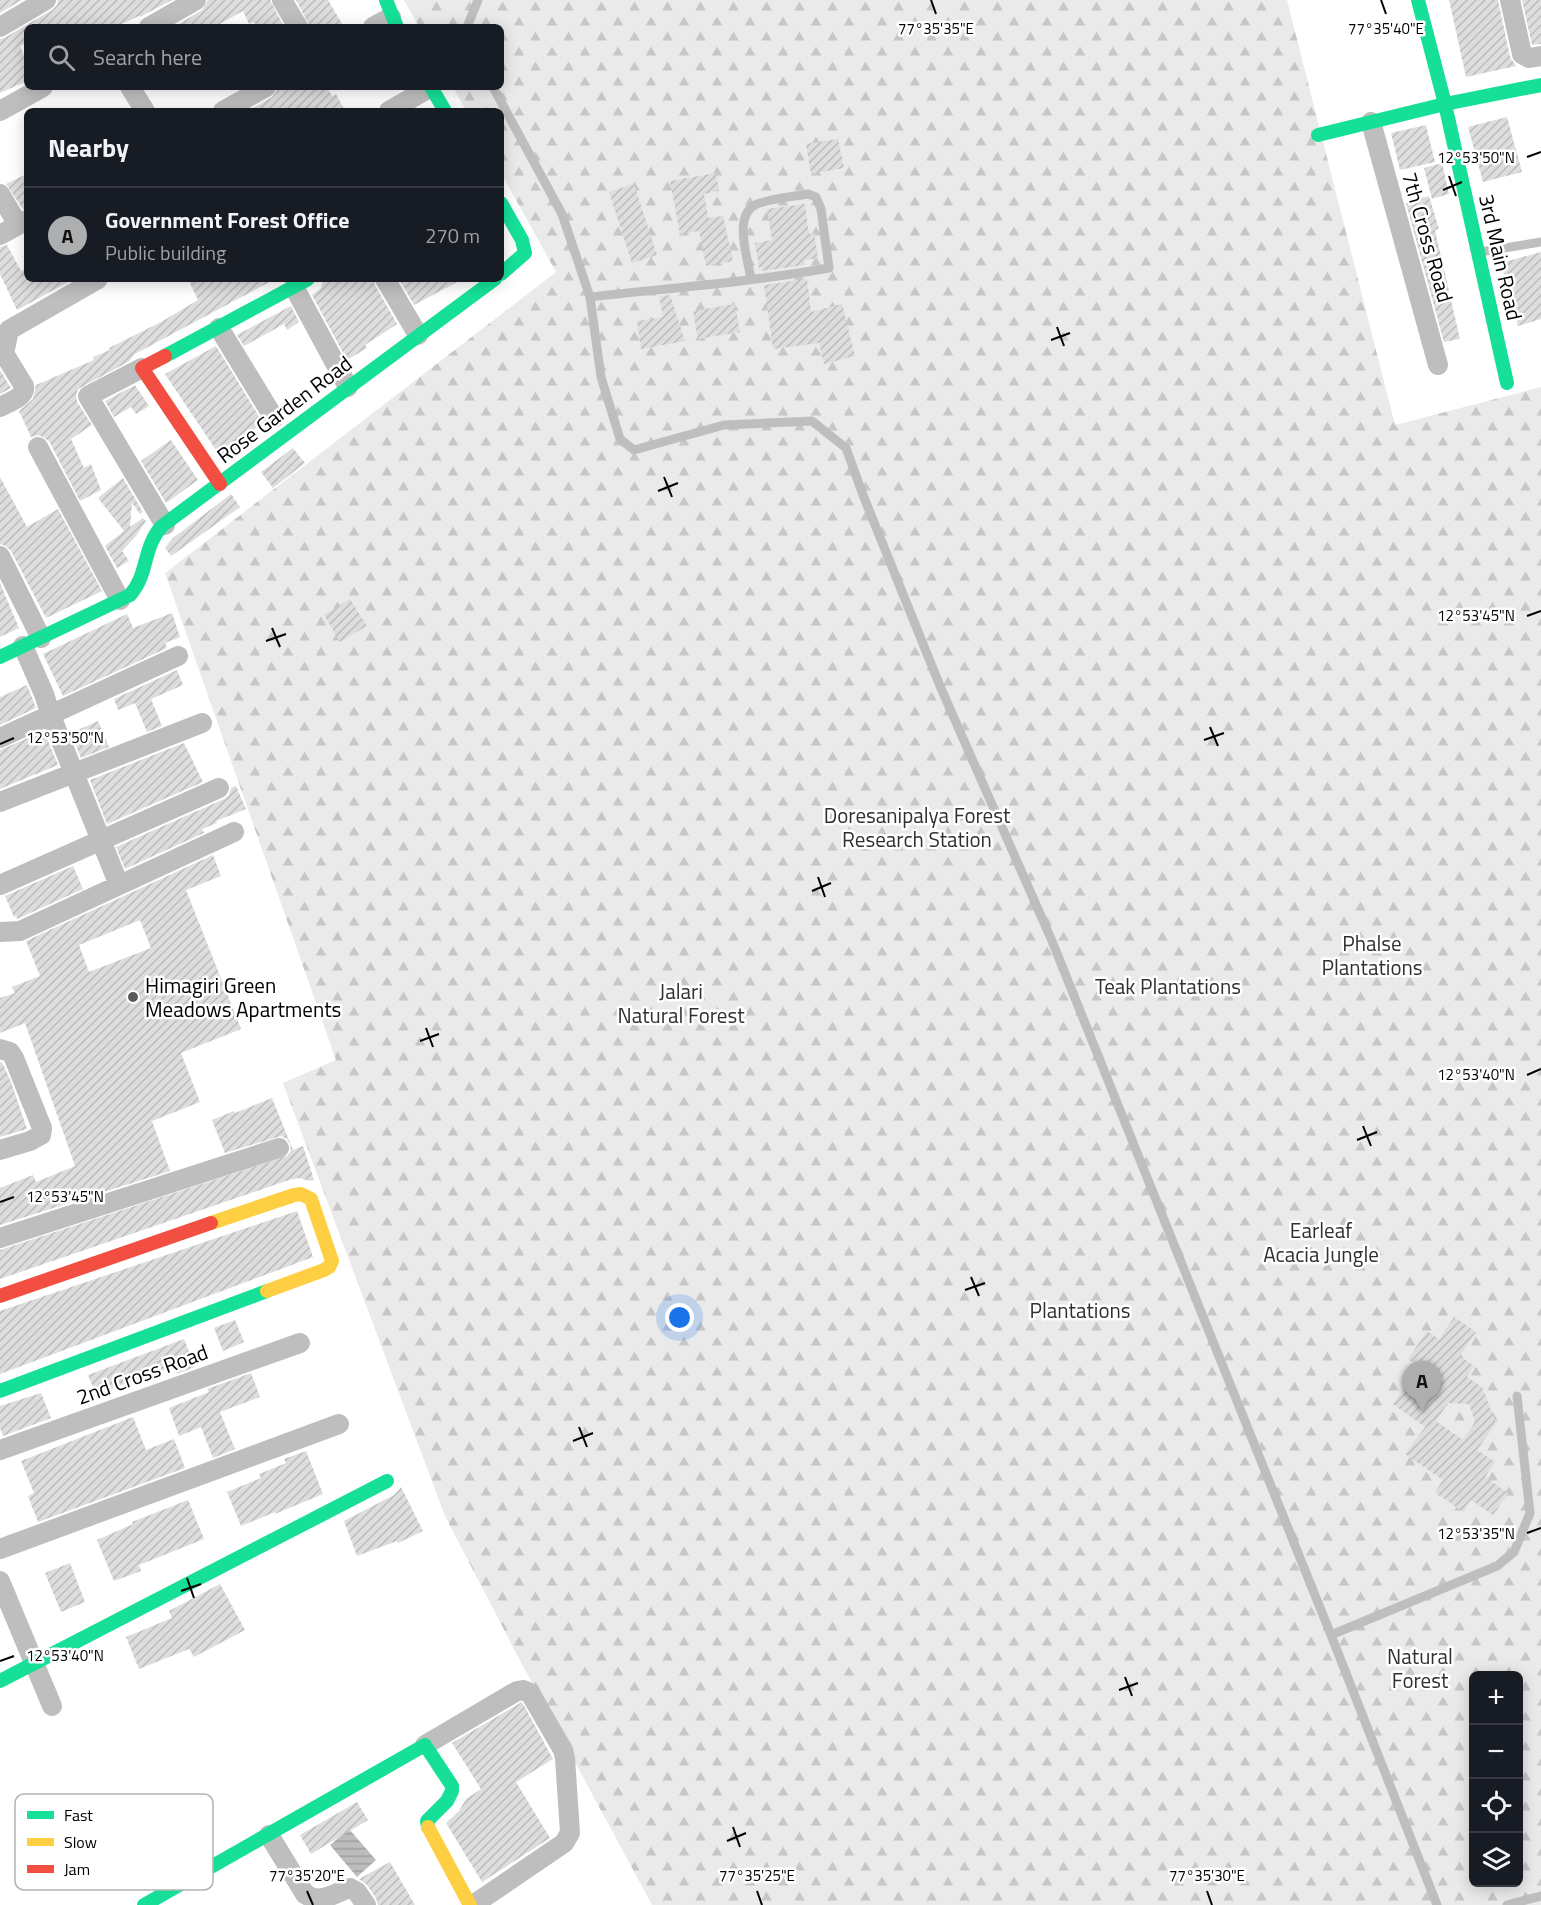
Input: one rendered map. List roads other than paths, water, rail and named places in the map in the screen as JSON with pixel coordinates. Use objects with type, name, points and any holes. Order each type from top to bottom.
[{"type":"street","points":[[0,27],[46,0]]},
{"type":"street","points":[[154,24],[196,0]]},
{"type":"street","points":[[282,0],[296,24]]},
{"type":"street","points":[[1510,0],[1522,54],[1529,58],[1541,56]]},
{"type":"street","name":"3rd Main Road","points":[[1422,1],[1507,383]]},
{"type":"street","points":[[378,24],[391,15]]},
{"type":"street","points":[[1317,135],[1445,104],[1541,85]]},
{"type":"street","points":[[0,111],[38,90]]},
{"type":"street","points":[[132,90],[143,108]]},
{"type":"street","points":[[394,108],[426,90]]},
{"type":"street","points":[[433,90],[443,108]]},
{"type":"street","points":[[226,108],[240,93]]},
{"type":"street","name":"7th Cross Road","points":[[1371,122],[1438,365]]},
{"type":"street","points":[[0,194],[22,223],[0,235]]},
{"type":"street","points":[[504,208],[522,240],[525,253],[504,271]]},
{"type":"street","points":[[0,407],[25,390],[2,350],[9,330],[93,282]]},
{"type":"street","points":[[387,282],[418,335]]},
{"type":"street","name":"Rose Garden Road","points":[[125,597],[141,582],[148,546],[153,534],[491,282]]},
{"type":"street","points":[[165,525],[88,396],[301,283],[348,387]]},
{"type":"street","points":[[219,328],[274,418]]},
{"type":"street","points":[[142,368],[220,484]]},
{"type":"street","points":[[0,657],[125,597],[38,447]]},
{"type":"street","points":[[0,556],[32,642],[51,716],[119,885]]},
{"type":"street","points":[[0,738],[178,656]]},
{"type":"street","points":[[0,802],[202,723]]},
{"type":"street","points":[[0,885],[219,788]]},
{"type":"street","points":[[0,932],[20,931],[234,832]]},
{"type":"street","points":[[0,1049],[10,1052],[15,1058],[42,1128],[41,1135],[30,1141],[0,1150]]},
{"type":"street","points":[[0,1238],[279,1148]]},
{"type":"street","points":[[0,1296],[301,1194],[311,1199],[332,1262],[324,1270],[0,1391]]},
{"type":"street","name":"2nd Cross Road","points":[[0,1450],[300,1343]]},
{"type":"street","points":[[0,1549],[339,1425]]},
{"type":"street","points":[[0,1681],[387,1481]]},
{"type":"street","points":[[0,1581],[52,1706]]},
{"type":"street","points":[[213,1866],[518,1691],[523,1690],[530,1693],[565,1758],[570,1833],[564,1843],[471,1905],[428,1827],[427,1821],[453,1792],[452,1786],[425,1745]]},
{"type":"street","points":[[269,1834],[305,1894],[311,1899],[317,1901],[325,1899],[350,1888],[357,1892],[366,1905]]},
{"type":"street","points":[[144,1905],[170,1890]]},
{"type":"lane","points":[[468,24],[478,0]]},
{"type":"lane","points":[[495,90],[562,214],[590,297],[604,387],[620,440],[634,450],[724,425],[812,421],[846,448],[940,686],[1052,941],[1437,1905]]},
{"type":"lane","points":[[590,297],[752,279],[829,268],[821,209],[816,197],[808,194],[755,205],[746,213],[742,223],[752,279]]},
{"type":"lane","points":[[1478,252],[1541,242]]},
{"type":"lane","points":[[1331,1635],[1497,1566],[1514,1552],[1530,1514],[1517,1396]]},
{"type":"lane","points":[[1507,1905],[1541,1896]]},
{"type":"place","name":"Himagiri Green Meadows Apartments","points":[[133,997]]},
{"type":"place","name":"Government Forest Office","points":[[1422,1411]]},
{"type":"park label","name":"Doresanipalya Forest Research Station","points":[[917,827]]},
{"type":"park label","name":"Phalse Plantations","points":[[1372,955]]},
{"type":"park label","name":"Teak Plantations","points":[[1168,986]]},
{"type":"park label","name":"Jalari Natural Forest","points":[[681,1003]]},
{"type":"park label","name":"Earleaf Acacia Jungle","points":[[1321,1242]]},
{"type":"park label","name":"Plantations","points":[[1080,1310]]},
{"type":"park label","name":"Natural Forest","points":[[1420,1668]]}]
